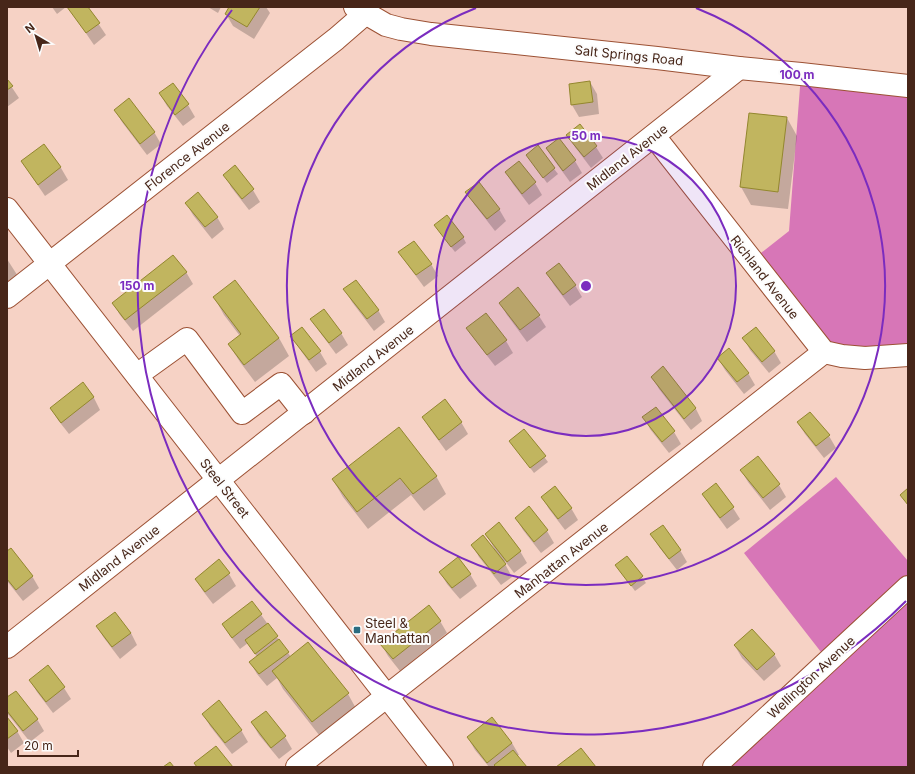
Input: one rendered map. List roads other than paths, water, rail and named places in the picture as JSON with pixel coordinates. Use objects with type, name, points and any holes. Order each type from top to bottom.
[{"type":"street","name":"Salt Springs Road","points":[[360,10],[386,25],[431,34],[908,86]]},
{"type":"street","name":"Florence Avenue","points":[[7,297],[336,39],[360,10]]},
{"type":"street","name":"Midland Avenue","points":[[7,646],[739,68]]},
{"type":"street","name":"Richland Avenue","points":[[654,136],[824,352]]},
{"type":"street","name":"Steel Street","points":[[7,209],[442,767]]},
{"type":"street","points":[[137,375],[187,339],[242,413],[281,384],[304,413]]},
{"type":"street","points":[[824,352],[842,356],[865,358],[908,355]]},
{"type":"street","name":"Manhattan Avenue","points":[[297,767],[824,352]]},
{"type":"street","name":"Wellington Avenue","points":[[714,767],[908,586]]},
{"type":"place","name":"Steel & Manhattan","points":[[357,630]]}]
